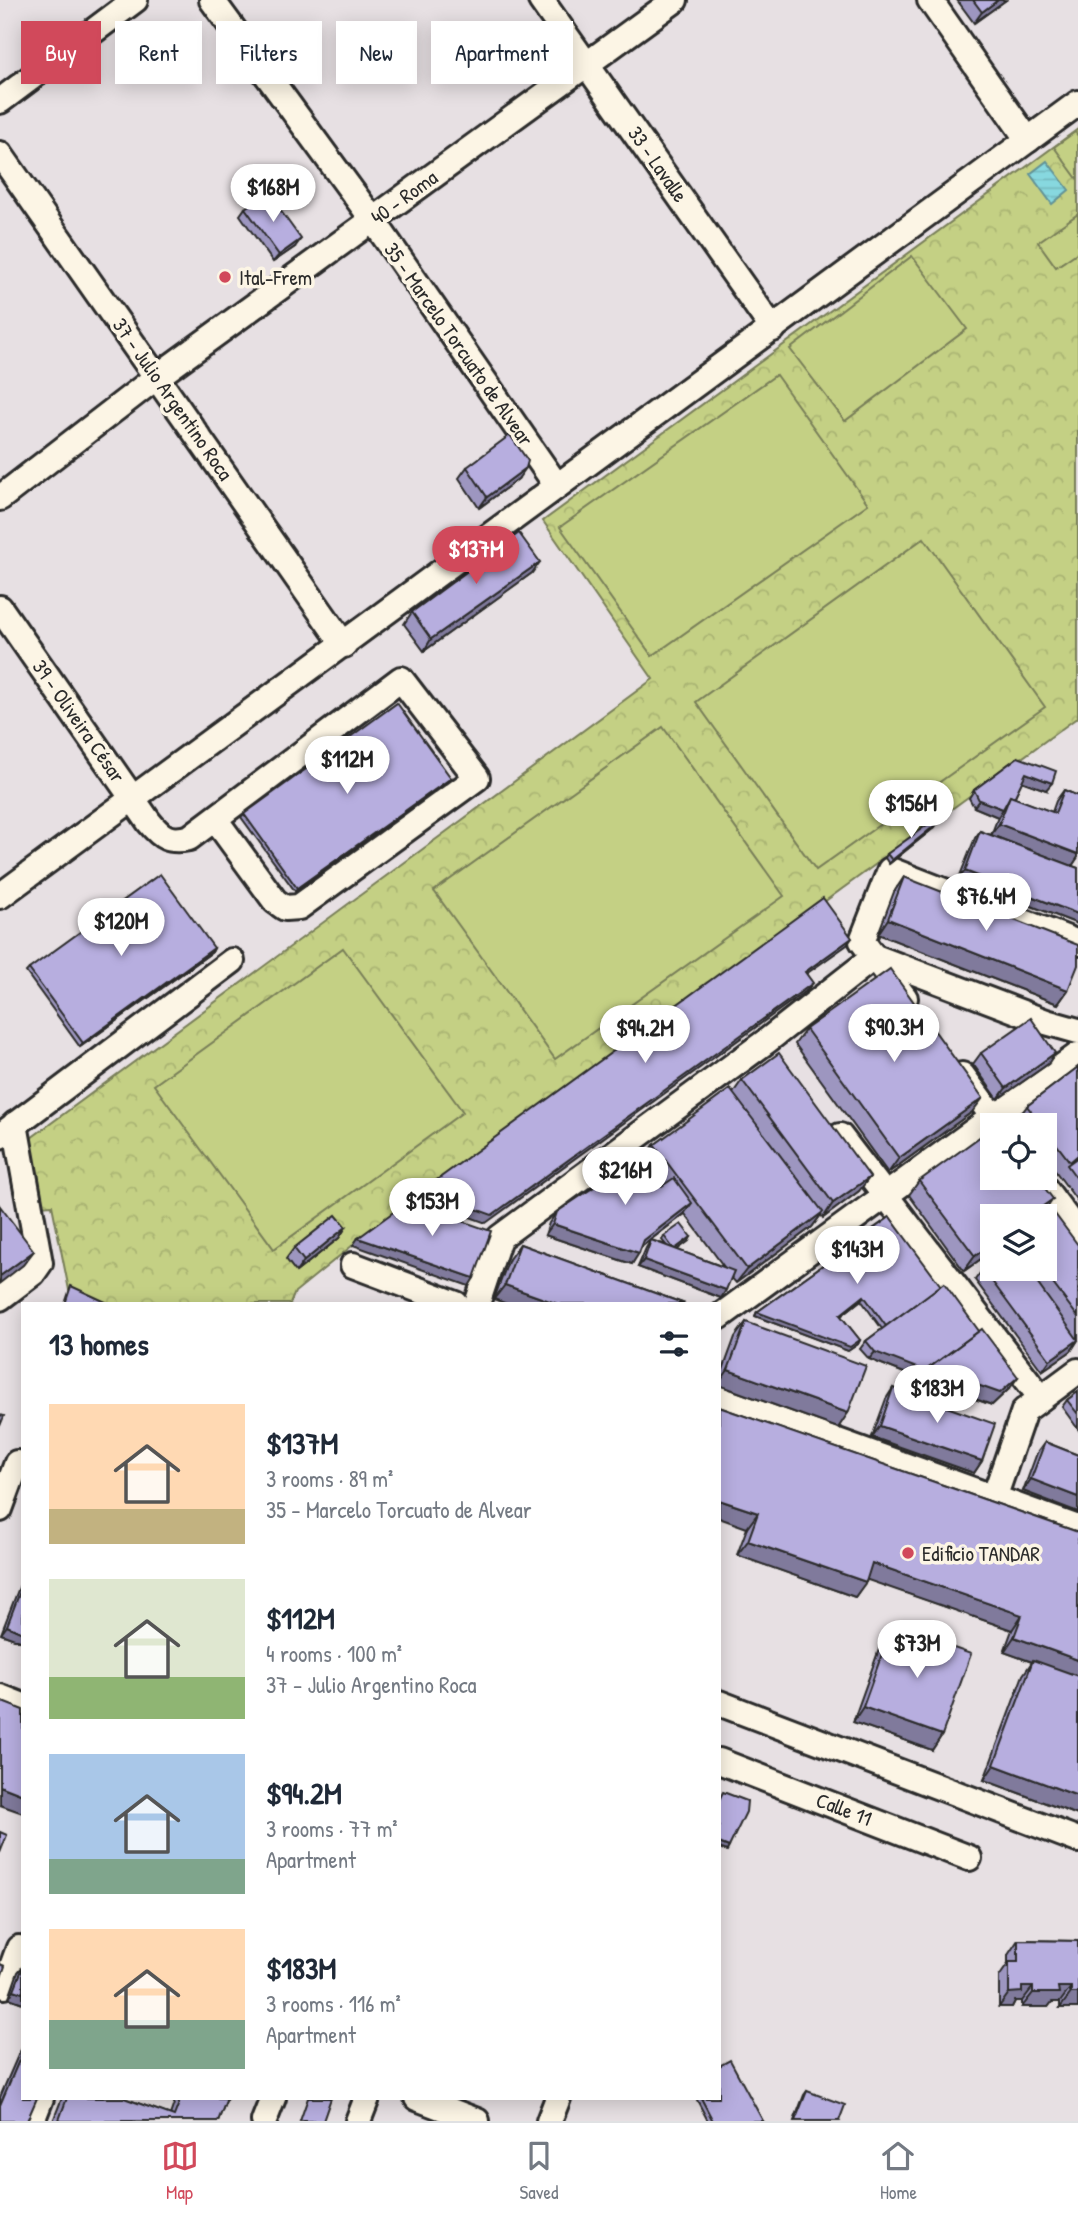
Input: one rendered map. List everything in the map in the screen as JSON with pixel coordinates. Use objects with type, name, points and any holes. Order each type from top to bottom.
[{"type":"street","points":[[0,101],[135,0]]},
{"type":"street","name":"35 - Marcelo Torcuato de Alvear","points":[[212,0],[373,220],[557,486]]},
{"type":"street","name":"33 - Lavalle","points":[[541,0],[773,329]]},
{"type":"street","name":"40 - Roma","points":[[0,498],[158,376],[675,0]]},
{"type":"street","points":[[930,0],[1028,140]]},
{"type":"street","points":[[0,896],[1078,103]]},
{"type":"street","name":"37 - Julio Argentino Roca","points":[[0,154],[344,645]]},
{"type":"street","name":"39 - Oliveira César","points":[[0,608],[159,834],[172,842],[189,838],[215,820]]},
{"type":"street","points":[[401,679],[477,778],[299,907],[285,908],[275,901],[215,820],[401,679]]},
{"type":"street","points":[[921,1020],[862,941],[890,870],[1078,943]]},
{"type":"street","points":[[874,957],[1046,1022],[1078,1031]]},
{"type":"street","points":[[478,1302],[499,1238],[768,1040],[874,957]]},
{"type":"street","points":[[0,1298],[33,1273],[40,1263],[8,1130],[232,961]]},
{"type":"street","points":[[768,1040],[785,1062]]},
{"type":"street","points":[[945,1052],[990,1113]]},
{"type":"street","points":[[1004,1113],[1078,1055]]},
{"type":"street","points":[[826,1117],[1041,1398]]},
{"type":"street","points":[[721,1316],[741,1304],[883,1194],[980,1130]]},
{"type":"street","points":[[1047,1190],[1078,1233]]},
{"type":"street","points":[[499,1238],[525,1247]]},
{"type":"street","points":[[353,1265],[413,1296],[445,1302]]},
{"type":"street","points":[[994,1498],[1024,1411],[1078,1371]]},
{"type":"street","points":[[721,1399],[1078,1528]]},
{"type":"street","points":[[0,1509],[13,1462]]},
{"type":"street","points":[[721,1704],[1078,1840]]},
{"type":"street","name":"Calle 11","points":[[721,1762],[969,1858]]},
{"type":"street","points":[[5,1986],[14,1946]]},
{"type":"street","points":[[32,2121],[40,2100]]},
{"type":"street","points":[[264,2121],[272,2100]]},
{"type":"street","points":[[358,2121],[366,2100]]},
{"type":"street","points":[[422,2100],[477,2121]]},
{"type":"street","points":[[549,2121],[557,2100]]},
{"type":"green space","points":[[1078,129],[1078,717],[353,1245],[295,1292],[291,1302],[95,1302],[69,1290],[52,1205],[40,1206],[27,1141],[653,679],[543,521]]},
{"type":"green space","points":[[1075,132],[1078,136],[1078,180],[1054,147]]},
{"type":"green space","points":[[1078,214],[1078,252],[1056,267],[1038,242]]},
{"type":"green space","points":[[912,256],[967,329],[845,421],[790,349]]},
{"type":"green space","points":[[776,375],[868,504],[652,656],[560,527]]},
{"type":"green space","points":[[924,538],[1045,707],[816,870],[696,702]]},
{"type":"green space","points":[[663,727],[784,896],[555,1059],[434,891]]},
{"type":"green space","points":[[343,948],[463,1112],[274,1249],[154,1085]]},
{"type":"water","points":[[1047,161],[1069,190],[1052,204],[1030,174]]},
{"type":"building","points":[[973,0],[998,0],[982,12]]},
{"type":"building","points":[[267,192],[301,239],[279,255],[245,208]]},
{"type":"building","points":[[510,435],[528,461],[526,468],[487,497],[467,467]]},
{"type":"building","points":[[519,533],[540,562],[431,639],[412,612]]},
{"type":"building","points":[[397,703],[451,778],[297,888],[244,814]]},
{"type":"building","points":[[1018,757],[1056,771],[1052,783],[1026,773],[1014,798],[1010,796],[1003,809],[979,800],[974,790]]},
{"type":"building","points":[[1064,790],[1078,796],[1078,854],[999,824],[1010,796],[1055,813]]},
{"type":"building","points":[[935,819],[938,823],[892,860],[887,854]]},
{"type":"building","points":[[980,831],[1078,868],[1078,914],[965,871]]},
{"type":"building","points":[[160,874],[214,948],[83,1043],[29,969]]},
{"type":"building","points":[[904,877],[1078,945],[1078,965],[1068,990],[888,919]]},
{"type":"building","points":[[823,898],[852,938],[805,972],[813,983],[492,1215],[423,1190]]},
{"type":"building","points":[[890,969],[983,1098],[899,1158],[806,1029]]},
{"type":"building","points":[[1031,1018],[1055,1053],[1006,1088],[981,1053]]},
{"type":"building","points":[[779,1053],[870,1177],[833,1203],[742,1080]]},
{"type":"building","points":[[1078,1067],[1078,1155],[1070,1162],[1057,1145],[1057,1113],[1033,1113],[1027,1106]]},
{"type":"building","points":[[730,1089],[823,1212],[747,1269],[654,1145]]},
{"type":"building","points":[[980,1137],[980,1190],[1046,1190],[1053,1199],[1046,1204],[980,1204],[980,1252],[975,1256],[919,1181]]},
{"type":"building","points":[[640,1156],[662,1186],[674,1178],[692,1203],[644,1240],[639,1253],[553,1224],[557,1212]]},
{"type":"building","points":[[1078,1157],[1078,1180],[1067,1165]]},
{"type":"building","points":[[407,1202],[491,1231],[474,1278],[358,1238]]},
{"type":"building","points":[[0,1206],[34,1251],[0,1276]]},
{"type":"building","points":[[336,1215],[346,1227],[304,1261],[294,1248]]},
{"type":"building","points":[[890,1217],[941,1286],[886,1326],[864,1296],[840,1315],[860,1340],[850,1347],[757,1312]]},
{"type":"building","points":[[1057,1217],[1078,1245],[1078,1317],[1051,1281],[1057,1281]]},
{"type":"building","points":[[681,1224],[691,1237],[675,1249],[664,1236]]},
{"type":"building","points":[[651,1240],[734,1271],[726,1290],[644,1260]]},
{"type":"building","points":[[520,1244],[680,1302],[552,1302],[505,1285]]},
{"type":"building","points":[[992,1281],[1036,1281],[1078,1340],[1050,1360]]},
{"type":"building","points":[[944,1283],[979,1331],[927,1372],[875,1352],[866,1341]]},
{"type":"building","points":[[71,1286],[106,1302],[66,1302]]},
{"type":"building","points":[[746,1322],[866,1366],[848,1413],[728,1370]]},
{"type":"building","points":[[982,1329],[1018,1377],[1000,1393],[929,1368]]},
{"type":"building","points":[[893,1388],[995,1424],[982,1461],[880,1426]]},
{"type":"building","points":[[1078,1392],[1078,1414],[1067,1400]]},
{"type":"building","name":"Edificio TANDAR","points":[[721,1408],[1078,1532],[1078,1660],[1014,1637],[1022,1615],[872,1563],[866,1582],[748,1541],[758,1513],[721,1501]]},
{"type":"building","points":[[1045,1442],[1078,1455],[1078,1497],[1031,1479]]},
{"type":"building","points":[[21,1589],[21,1632],[7,1626]]},
{"type":"building","points":[[892,1626],[971,1654],[942,1735],[863,1707]]},
{"type":"building","points":[[1033,1660],[1078,1676],[1078,1796],[994,1765]]},
{"type":"building","points":[[0,1701],[21,1709],[21,1794],[0,1786]]},
{"type":"building","points":[[723,1792],[747,1801],[746,1812],[729,1847],[721,1844]]},
{"type":"building","points":[[0,1832],[7,1835],[0,1853]]},
{"type":"building","points":[[1018,1940],[1078,1941],[1078,1993],[1071,1993],[1071,1987],[1058,1987],[1059,1993],[1033,1993],[1033,1987],[1022,1987],[1022,1992],[1009,1993],[1009,1962],[1018,1962]]},
{"type":"building","points":[[0,1964],[5,1966],[0,1980]]},
{"type":"building","points":[[21,1972],[21,1992],[14,1990]]},
{"type":"building","points":[[21,2056],[21,2100],[36,2100],[27,2121],[0,2121],[0,2105]]},
{"type":"building","points":[[730,2060],[763,2121],[713,2121],[702,2100],[721,2100],[721,2065]]},
{"type":"building","points":[[807,2091],[845,2105],[839,2121],[795,2121]]},
{"type":"building","points":[[66,2100],[130,2100],[174,2116],[180,2100],[226,2100],[218,2121],[59,2120]]},
{"type":"building","points":[[307,2100],[330,2100],[323,2121],[300,2121]]},
{"type":"place","name":"Ital-Frem","points":[[225,277]]},
{"type":"place","name":"Edificio TANDAR","points":[[908,1553]]}]
